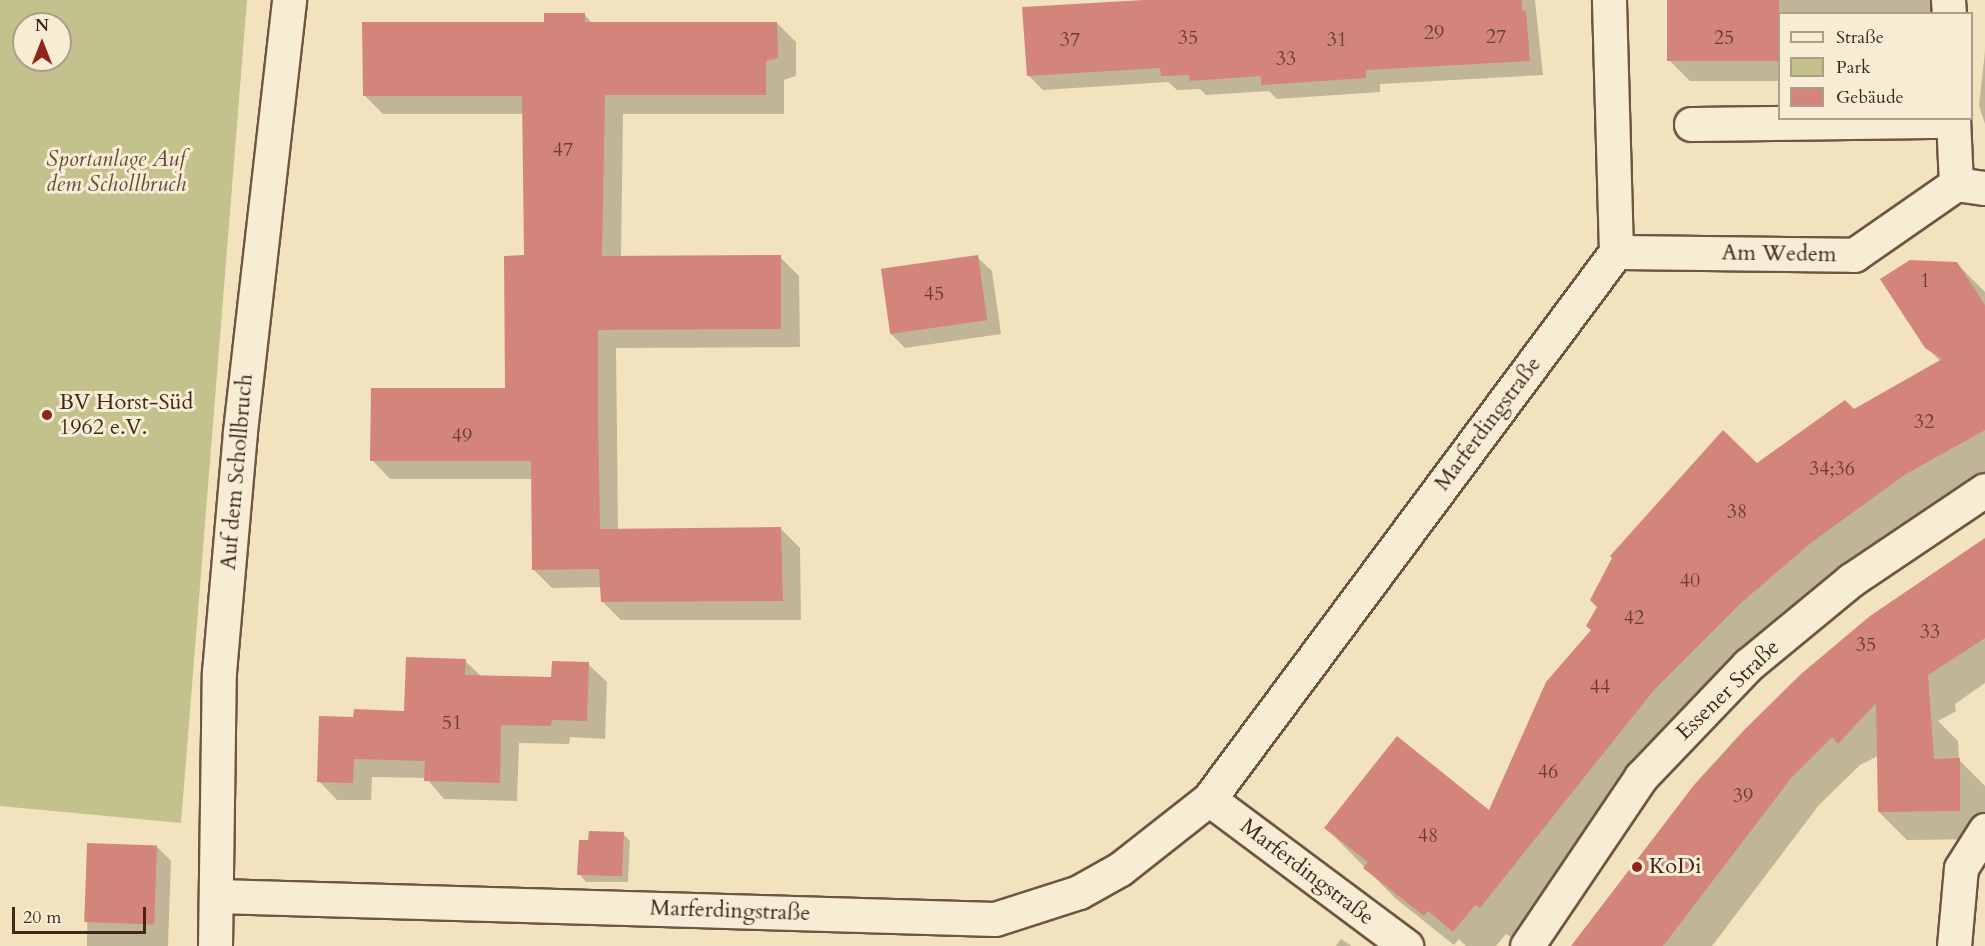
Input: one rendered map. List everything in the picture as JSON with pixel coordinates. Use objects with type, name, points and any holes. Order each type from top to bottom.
[{"type":"street","name":"Auf dem Schollbruch","points":[[215,946],[219,672],[240,431],[289,0]]},
{"type":"street","points":[[1609,0],[1616,252]]},
{"type":"street","points":[[1691,124],[1953,120]]},
{"type":"street","name":"Am Wedem","points":[[1616,252],[1854,255],[1970,186],[1953,120]]},
{"type":"street","name":"Marferdingstraße","points":[[217,896],[994,919],[1079,892],[1110,875],[1209,799],[1616,252]]},
{"type":"street","name":"Essener Straße","points":[[1527,946],[1641,777],[1748,665],[1851,580],[1985,489]]},
{"type":"street","name":"Marferdingstraße","points":[[1209,799],[1406,946]]},
{"type":"street","points":[[1954,946],[1961,868],[1985,830]]},
{"type":"green space","name":"Sportanlage Auf dem Schollbruch","points":[[0,0],[247,0],[181,823],[0,806]]},
{"type":"building","points":[[1144,0],[1522,0],[1522,10],[1526,11],[1530,61],[1366,70],[1366,78],[1261,85],[1261,76],[1190,81],[1189,75],[1161,76],[1160,68],[1027,76],[1022,7]]},
{"type":"building","points":[[1667,0],[1779,0],[1778,61],[1667,61]]},
{"type":"building","points":[[544,13],[585,13],[585,22],[777,22],[778,58],[766,61],[766,95],[605,95],[602,256],[781,255],[781,329],[598,330],[598,411],[600,529],[781,527],[783,601],[601,602],[599,569],[532,570],[531,461],[370,461],[371,388],[505,388],[504,256],[524,255],[522,96],[363,96],[362,22],[544,22]]},
{"type":"building","points":[[978,255],[987,320],[890,334],[881,269]]},
{"type":"building","points":[[1910,260],[1957,262],[1985,305],[1985,430],[1906,474],[1812,542],[1741,603],[1654,690],[1480,908],[1475,905],[1453,932],[1428,911],[1424,916],[1363,868],[1368,862],[1324,828],[1397,736],[1489,810],[1546,682],[1591,630],[1586,626],[1597,607],[1590,600],[1612,558],[1610,556],[1723,430],[1757,463],[1845,400],[1854,409],[1942,359],[1925,348],[1880,279]]},
{"type":"building","points":[[1985,538],[1985,638],[1928,675],[1934,759],[1960,758],[1960,811],[1878,812],[1876,703],[1838,744],[1832,737],[1792,777],[1663,946],[1571,946],[1694,785],[1745,729],[1801,674],[1870,616]]},
{"type":"building","points":[[406,657],[466,659],[465,675],[551,677],[552,661],[589,662],[587,721],[552,720],[551,726],[501,725],[500,783],[424,781],[425,761],[354,759],[353,783],[317,782],[319,716],[353,717],[354,709],[404,711]]},
{"type":"building","points":[[589,831],[624,832],[622,876],[577,875],[579,840],[588,840]]},
{"type":"building","points":[[87,843],[157,845],[154,924],[84,922]]},
{"type":"place","name":"BV Horst-Süd 1962 e.V.","points":[[47,415]]},
{"type":"place","name":"KoDi","points":[[1637,867]]}]
